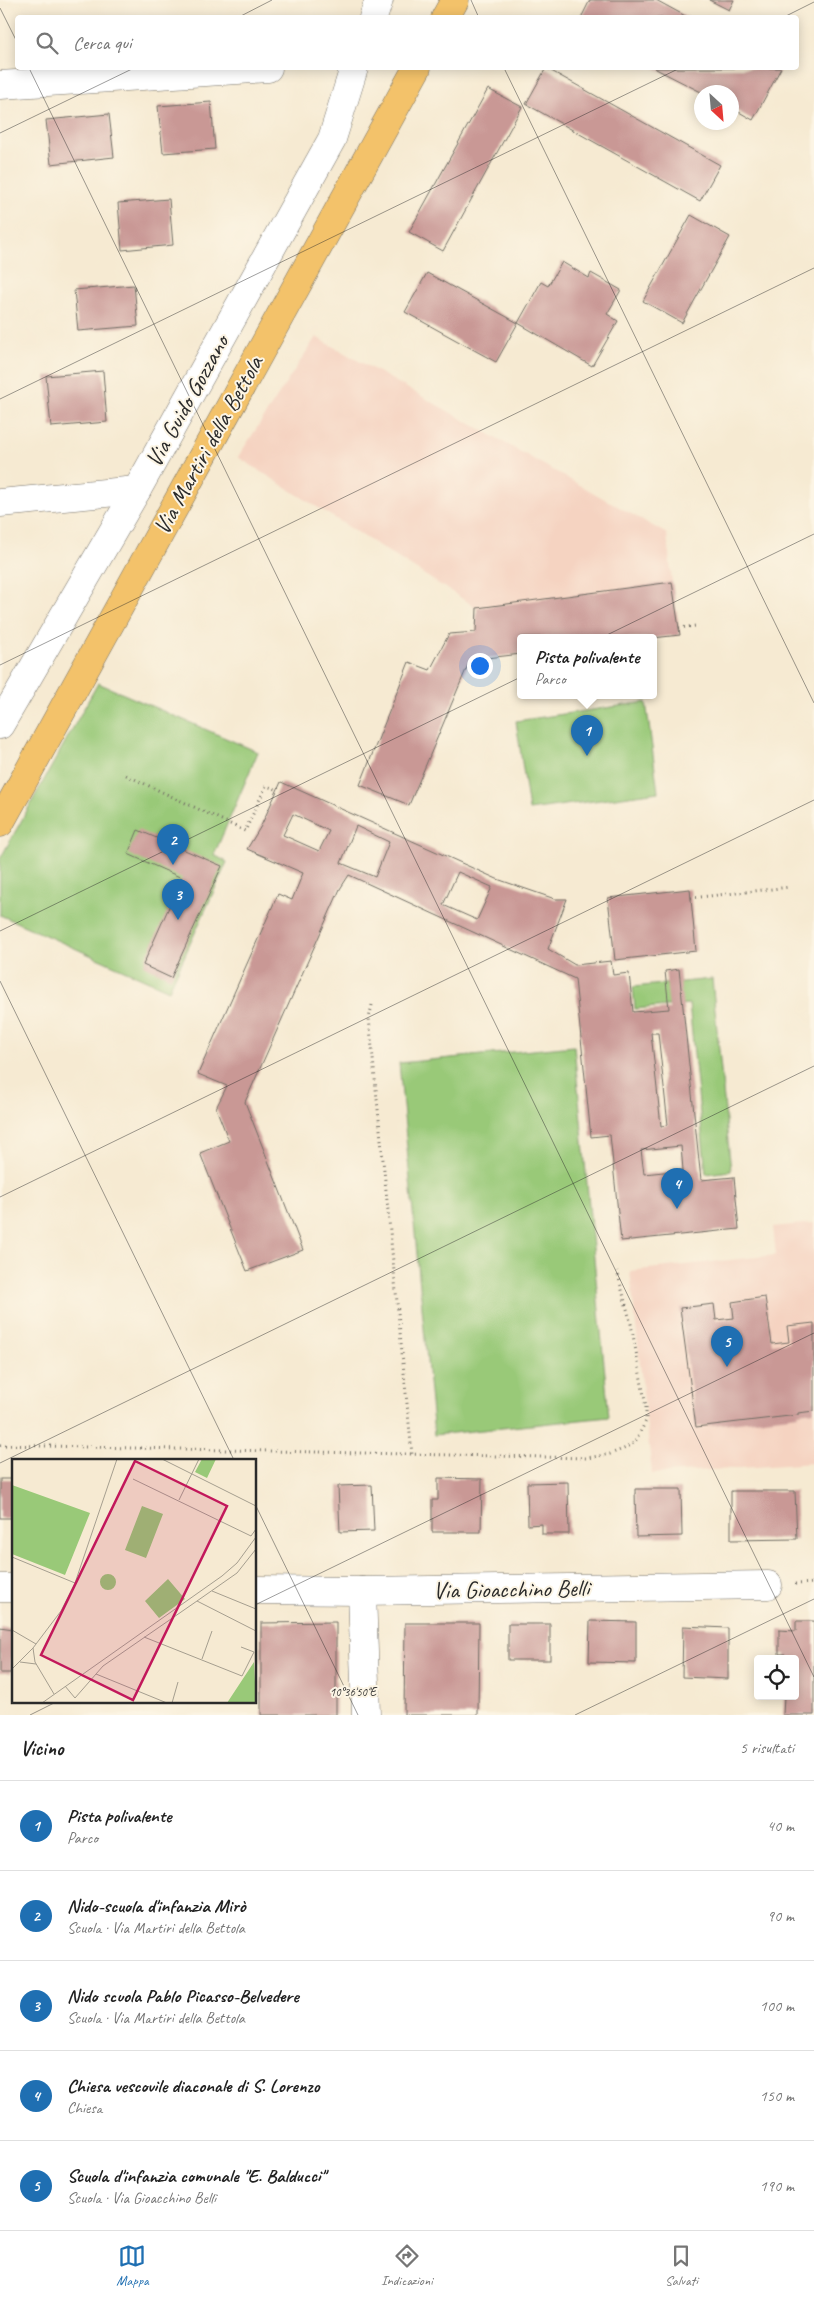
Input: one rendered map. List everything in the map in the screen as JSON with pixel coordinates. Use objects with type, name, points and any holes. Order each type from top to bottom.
[{"type":"main road","points":[[446,15],[454,0]]},
{"type":"main road","name":"Via Martiri della Bettola","points":[[0,823],[416,70]]},
{"type":"street","points":[[374,15],[379,0]]},
{"type":"street","points":[[0,86],[238,70]]},
{"type":"street","name":"Via Guido Gozzano","points":[[0,725],[137,490],[332,139],[353,70]]},
{"type":"street","points":[[0,503],[137,490]]},
{"type":"street","name":"Via Gioacchino Belli","points":[[256,1590],[362,1591],[768,1585]]},
{"type":"street","points":[[362,1591],[366,1715]]},
{"type":"path","points":[[678,628],[695,626]]},
{"type":"path","points":[[126,775],[245,831],[266,786],[276,789]]},
{"type":"path","points":[[691,898],[790,887]]},
{"type":"path","points":[[372,1005],[369,1018],[412,1454]]},
{"type":"path","points":[[0,1445],[586,1458],[610,1454],[626,1448],[635,1442],[642,1432],[646,1421],[646,1407],[631,1324],[617,1271]]},
{"type":"shaded area","points":[[316,337],[667,534],[672,582],[477,608],[238,457]]},
{"type":"shaded area","points":[[814,1223],[814,1463],[652,1474],[630,1271],[776,1255],[773,1227]]},
{"type":"green space","points":[[98,683],[258,752],[214,855],[227,862],[169,990],[0,915],[0,859]]},
{"type":"green space","points":[[646,702],[658,792],[529,810],[516,721]]},
{"type":"green space","points":[[712,979],[731,1171],[706,1174],[689,1004],[635,1009],[633,987]]},
{"type":"green space","points":[[574,1046],[609,1417],[434,1435],[399,1063]]},
{"type":"building","points":[[590,0],[656,0],[684,15],[582,15]]},
{"type":"building","points":[[709,0],[734,0],[729,10]]},
{"type":"building","points":[[545,70],[550,70],[720,165],[700,201],[526,104]]},
{"type":"building","points":[[658,70],[780,70],[753,120],[739,112],[739,85],[694,85],[694,88]]},
{"type":"building","points":[[488,89],[522,107],[443,251],[409,232]]},
{"type":"building","points":[[211,102],[215,149],[163,153],[158,106]]},
{"type":"building","points":[[109,114],[114,157],[51,164],[46,120]]},
{"type":"building","points":[[169,199],[173,245],[122,250],[118,203]]},
{"type":"building","points":[[691,215],[730,237],[682,323],[643,301]]},
{"type":"building","points":[[562,262],[589,278],[591,273],[621,290],[607,314],[618,321],[592,366],[518,323],[541,282],[548,286]]},
{"type":"building","points":[[427,273],[518,323],[496,362],[405,312]]},
{"type":"building","points":[[134,285],[138,326],[78,331],[74,290]]},
{"type":"building","points":[[103,371],[107,422],[51,427],[46,376]]},
{"type":"building","points":[[672,582],[680,635],[657,638],[657,634],[517,634],[517,654],[470,660],[409,805],[360,785],[409,662],[430,670],[449,634],[476,632],[477,608]]},
{"type":"building","points":[[281,782],[497,879],[555,899],[567,899],[548,949],[575,965],[611,961],[613,975],[629,973],[633,1012],[669,1009],[665,971],[679,969],[701,1180],[734,1177],[739,1229],[621,1241],[610,1135],[591,1137],[575,979],[349,875],[340,889],[245,1102],[303,1250],[247,1271],[200,1153],[229,1141],[216,1108],[227,1086],[198,1074],[278,894],[292,900],[303,873],[247,849],[261,826]],"holes":[[[293,814],[329,831],[319,851],[283,835]],[[356,826],[389,842],[375,877],[341,863]],[[458,872],[492,887],[477,920],[443,905]],[[651,1033],[658,1033],[668,1125],[661,1126]],[[681,1146],[683,1170],[644,1174],[641,1150]]]},
{"type":"building","points":[[138,830],[222,866],[171,978],[143,965],[182,878],[128,854]]},
{"type":"building","points":[[690,889],[696,951],[615,960],[608,898]]},
{"type":"building","points":[[765,1297],[772,1344],[789,1342],[787,1326],[814,1323],[814,1411],[798,1413],[798,1415],[696,1427],[680,1308],[714,1304],[716,1320],[734,1318],[732,1302]]},
{"type":"building","points":[[438,1478],[482,1479],[481,1532],[432,1532],[432,1500],[438,1500]]},
{"type":"building","points":[[0,1479],[12,1479],[12,1518],[0,1518]]},
{"type":"building","points":[[568,1482],[569,1534],[542,1534],[542,1524],[528,1525],[527,1483]]},
{"type":"building","points":[[372,1485],[374,1531],[340,1532],[338,1486]]},
{"type":"building","points":[[635,1489],[681,1489],[682,1536],[636,1537]]},
{"type":"building","points":[[731,1491],[795,1491],[797,1539],[731,1540]]},
{"type":"building","points":[[590,1621],[636,1622],[636,1663],[589,1662]]},
{"type":"building","points":[[796,1621],[814,1621],[814,1715],[783,1715],[784,1700],[799,1700],[799,1655],[779,1654],[779,1630],[796,1631]]},
{"type":"building","points":[[336,1622],[336,1715],[261,1715],[261,1623]]},
{"type":"building","points":[[405,1623],[479,1623],[478,1715],[404,1715]]},
{"type":"building","points":[[508,1624],[550,1624],[550,1660],[508,1660]]},
{"type":"building","points":[[683,1626],[728,1628],[728,1679],[682,1677]]},
{"type":"building","points":[[0,1627],[12,1629],[12,1651],[11,1673],[0,1673]]},
{"type":"place","name":"Pista polivalente","points":[[587,756]]},
{"type":"place","name":"Nido-scuola d'infanzia Mirò","points":[[173,865]]},
{"type":"place","name":"Nido scuola Pablo Picasso-Belvedere","points":[[178,920]]},
{"type":"place","name":"Chiesa vescovile diaconale di S. Lorenzo","points":[[677,1209]]},
{"type":"place","name":"Scuola d'infanzia comunale \"E. Balducci\"","points":[[727,1367]]}]
